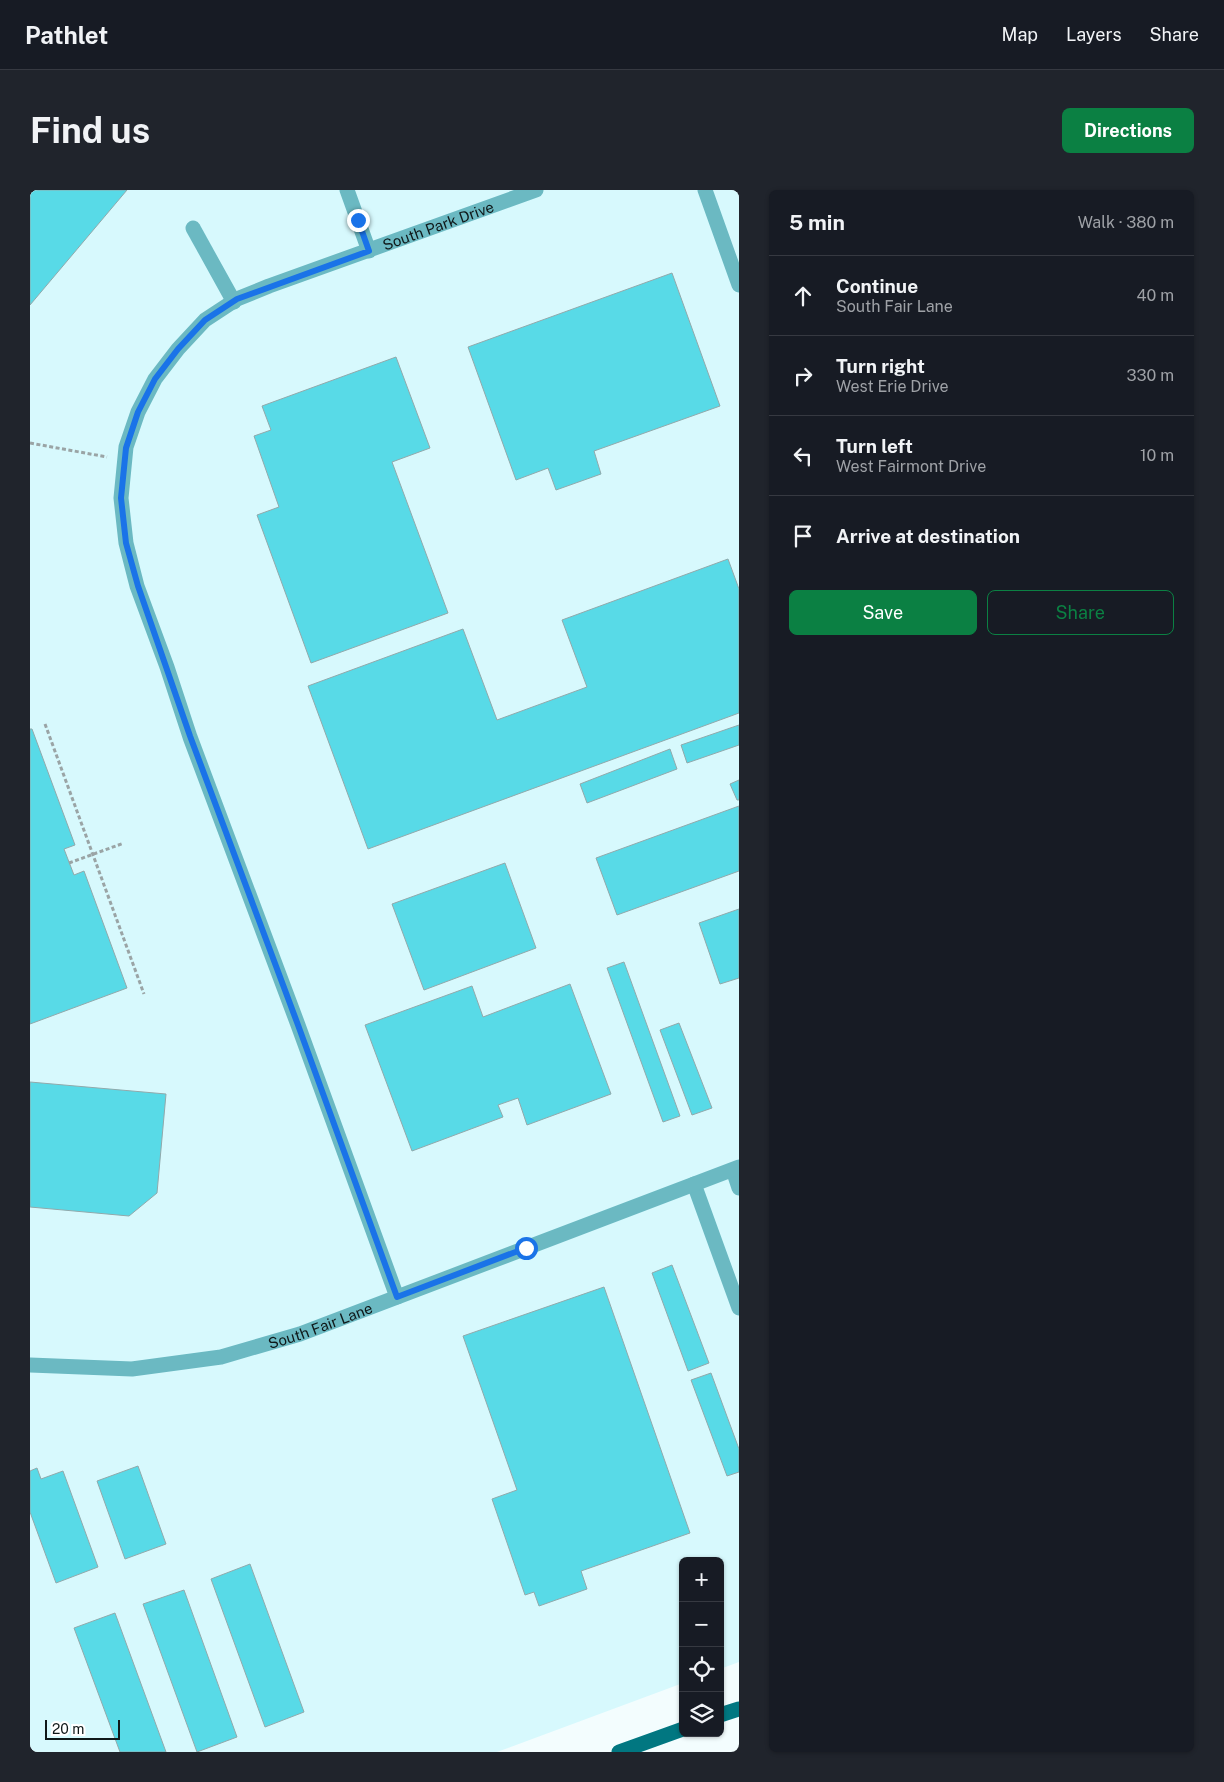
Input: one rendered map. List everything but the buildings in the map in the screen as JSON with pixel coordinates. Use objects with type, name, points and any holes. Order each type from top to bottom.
[{"type":"main road","points":[[724,1715],[739,1709]]},
{"type":"main road","points":[[619,1752],[679,1730]]},
{"type":"street","points":[[347,190],[369,251]]},
{"type":"street","name":"South Park Drive","points":[[397,1297],[190,736],[138,586],[126,543],[121,498],[124,461],[126,448],[138,412],[155,379],[178,349],[205,320],[234,302],[269,286],[536,190]]},
{"type":"street","points":[[705,190],[739,286]]},
{"type":"street","points":[[193,228],[234,302]]},
{"type":"street","points":[[736,1168],[739,1188]]},
{"type":"street","name":"South Fair Lane","points":[[30,1365],[132,1369],[221,1357],[300,1334],[736,1168]]},
{"type":"street","points":[[694,1184],[739,1308]]},
{"type":"path","points":[[30,443],[124,461]]},
{"type":"path","points":[[45,724],[144,994]]},
{"type":"path","points":[[69,863],[124,843]]},
{"type":"shaded area","points":[[30,190],[739,190],[739,1662],[724,1668],[724,1557],[679,1557],[679,1684],[497,1752],[30,1752]]},
{"type":"route","points":[[358,220],[369,251],[237,299],[205,320],[178,349],[155,379],[138,412],[126,448],[121,498],[126,543],[138,586],[190,736],[397,1297],[526,1248]]}]
